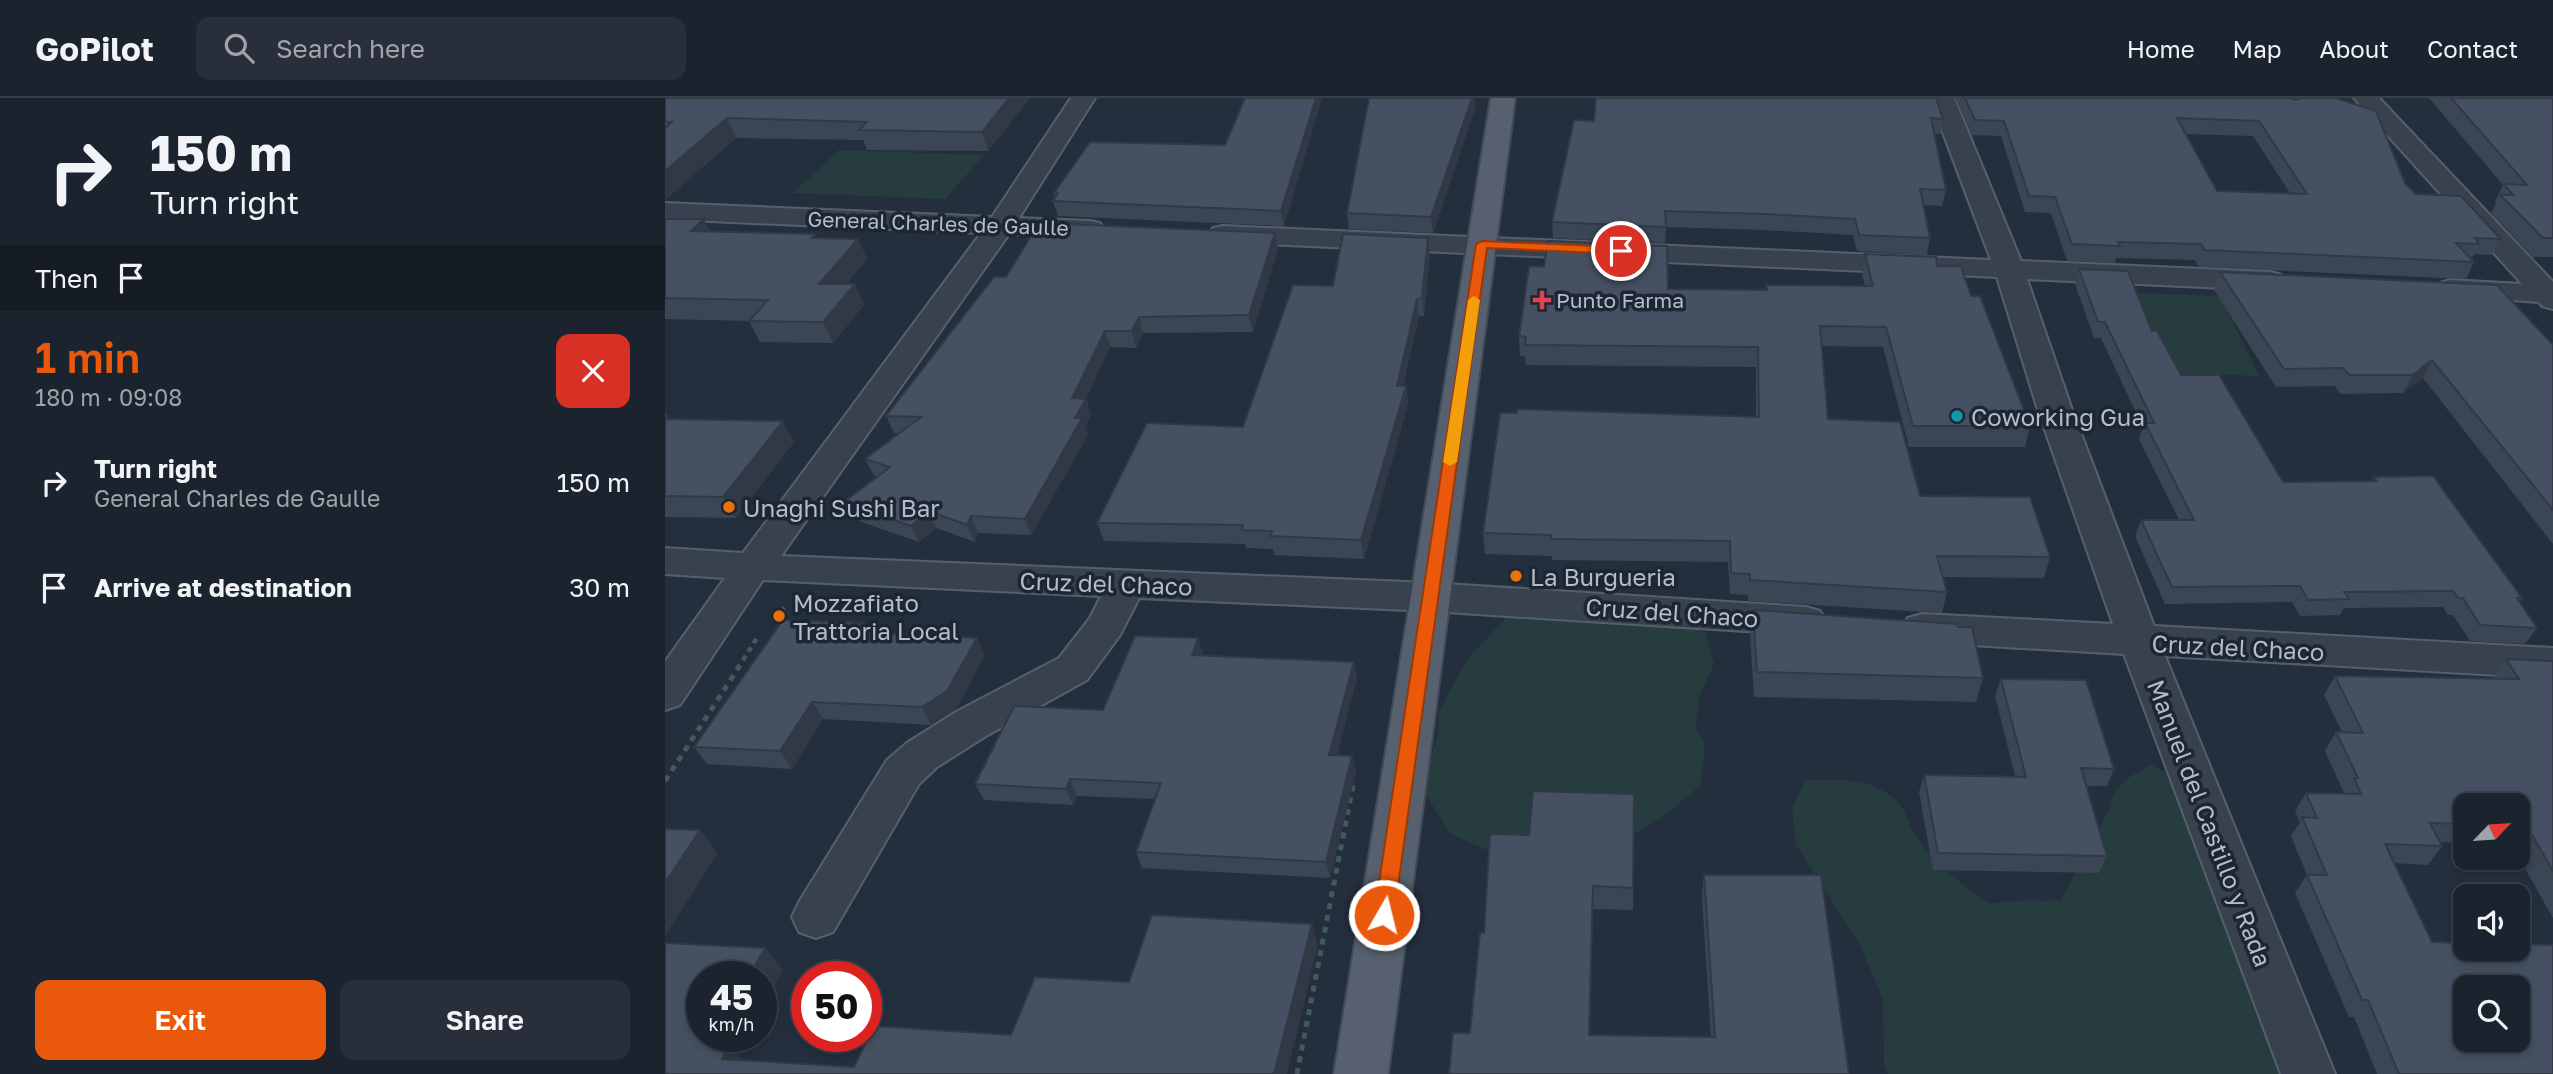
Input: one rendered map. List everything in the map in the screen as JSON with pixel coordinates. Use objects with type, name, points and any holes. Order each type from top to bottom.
[{"type":"main road","points":[[1361,1074],[1503,98]]},
{"type":"street","points":[[665,694],[754,565],[1001,225],[1083,98]]},
{"type":"street","name":"Manuel del Castillo y Rada","points":[[1941,98],[2009,268],[2054,407],[2140,643],[2308,1074]]},
{"type":"street","points":[[2365,98],[2551,296]]},
{"type":"street","name":"General Charles de Gaulle","points":[[665,211],[1117,230]]},
{"type":"street","points":[[1200,233],[2297,282]]},
{"type":"street","points":[[2420,288],[2551,296]]},
{"type":"street","name":"Cruz del Chaco","points":[[665,561],[816,571],[1430,597],[1847,624]]},
{"type":"street","points":[[816,917],[904,772],[922,755],[971,724],[1073,669],[1107,625],[1126,584]]},
{"type":"street","name":"Cruz del Chaco","points":[[1889,626],[2140,643],[2553,663]]},
{"type":"path","points":[[767,623],[774,612],[792,604]]},
{"type":"path","points":[[665,781],[760,634]]},
{"type":"path","points":[[1297,1074],[1355,776]]},
{"type":"green space","points":[[839,150],[984,155],[945,199],[793,193]]},
{"type":"green space","points":[[2136,293],[2220,296],[2259,376],[2168,373]]},
{"type":"green space","points":[[1512,611],[1664,618],[1705,632],[1714,664],[1700,695],[1695,729],[1705,744],[1700,786],[1660,819],[1608,848],[1542,854],[1484,849],[1450,833],[1422,788],[1438,734],[1439,711],[1467,660]]},
{"type":"green space","points":[[2151,765],[2196,788],[2229,900],[2244,977],[2302,1074],[1888,1074],[1884,1064],[1883,999],[1859,943],[1796,845],[1792,808],[1806,780],[1858,782],[1882,790],[1901,806],[1915,836],[1942,867],[1990,904],[2061,900],[2119,787]]},
{"type":"building","points":[[667,98],[1009,98],[982,132],[859,130],[867,122],[727,118],[665,171],[665,128],[672,122],[665,122]]},
{"type":"building","points":[[1245,98],[1316,98],[1281,211],[1053,201],[1058,193],[1054,193],[1090,142],[1225,145]]},
{"type":"building","points":[[1369,98],[1472,98],[1431,217],[1347,213]]},
{"type":"building","points":[[1596,98],[1936,98],[1943,119],[1931,118],[1946,190],[1920,189],[1930,238],[1859,235],[1855,219],[1765,214],[1665,211],[1666,227],[1552,222],[1574,120],[1594,121]]},
{"type":"building","points":[[1965,98],[2336,98],[2376,111],[2405,183],[2416,194],[2461,196],[2501,239],[2475,238],[2479,244],[2456,243],[2474,262],[2205,250],[2201,244],[2072,244],[2055,197],[2029,196],[2004,121],[1975,120]],"holes":[[[2177,118],[2259,121],[2307,194],[2217,191]]]},
{"type":"building","points":[[2451,98],[2553,98],[2553,238],[2543,238],[2500,195],[2513,195],[2504,184],[2527,185]]},
{"type":"building","points":[[665,219],[704,219],[691,231],[816,234],[812,238],[858,239],[819,284],[855,284],[823,322],[749,321],[768,300],[665,298]]},
{"type":"building","points":[[1039,223],[1275,233],[1249,315],[1139,317],[1132,331],[1105,331],[1072,398],[1086,399],[1075,418],[1082,418],[1025,519],[971,516],[967,525],[928,511],[911,526],[844,502],[890,467],[865,459],[921,417],[886,416],[994,277],[1006,277]]},
{"type":"building","points":[[1343,234],[1428,238],[1422,298],[1417,299],[1397,386],[1406,386],[1361,540],[1270,536],[1272,531],[1242,530],[1243,525],[1097,523],[1147,423],[1243,427],[1293,285],[1333,286]]},
{"type":"building","points":[[1548,241],[1667,246],[1668,289],[1767,290],[1766,285],[1873,286],[1865,254],[1936,257],[1937,266],[1961,266],[1971,296],[1980,296],[2030,426],[1913,426],[1886,327],[1820,326],[1828,419],[1900,422],[1920,496],[2030,497],[2050,557],[1937,556],[1947,592],[1750,580],[1750,574],[1731,573],[1730,541],[1551,539],[1551,535],[1483,533],[1500,413],[1517,413],[1518,409],[1759,417],[1758,347],[1525,345],[1526,337],[1519,336],[1529,266],[1544,267]]},
{"type":"building","points":[[2079,269],[2128,271],[2152,331],[2157,331],[2181,375],[2219,375],[2283,482],[2377,481],[2374,477],[2433,476],[2522,598],[2517,598],[2537,628],[2480,625],[2463,598],[2458,598],[2453,591],[2344,592],[2349,599],[2308,600],[2300,586],[2172,587],[2141,520],[2194,520],[2145,423],[2154,423],[2105,322],[2098,322]]},
{"type":"building","points":[[2220,272],[2497,285],[2553,345],[2553,510],[2432,360],[2413,375],[2349,375],[2343,368],[2284,369]]},
{"type":"building","points":[[665,419],[783,421],[723,497],[665,496]]},
{"type":"building","points":[[1753,610],[1972,627],[1983,678],[1757,672]]},
{"type":"building","points":[[783,620],[863,623],[857,632],[977,638],[947,691],[922,707],[812,702],[780,751],[694,747]]},
{"type":"building","points":[[1135,636],[1198,638],[1192,655],[1354,662],[1329,755],[1352,756],[1326,862],[1136,852],[1161,783],[1070,779],[1066,789],[975,784],[1014,706],[1103,710]]},
{"type":"building","points":[[2506,659],[2553,661],[2553,871],[2531,833],[2531,793],[2453,793],[2453,824],[2430,823],[2442,846],[2385,844],[2432,942],[2453,943],[2453,961],[2530,961],[2530,944],[2553,945],[2553,1074],[2399,1074],[2368,1000],[2362,1000],[2307,875],[2327,875],[2302,817],[2317,818],[2306,793],[2361,794],[2354,778],[2358,778],[2336,732],[2363,733],[2335,676],[2519,679]]},
{"type":"building","points":[[2001,679],[2086,680],[2114,769],[2081,768],[2107,856],[1938,853],[1924,775],[2026,777]]},
{"type":"building","points":[[1533,791],[1634,794],[1633,888],[1593,886],[1589,1035],[1715,1037],[1704,875],[1821,875],[1849,1074],[1449,1074],[1453,1033],[1470,1033],[1480,933],[1484,933],[1490,834],[1529,835]]},
{"type":"building","points":[[665,829],[700,830],[665,883]]},
{"type":"building","points":[[1152,915],[1312,924],[1274,1074],[665,1074],[665,943],[765,948],[758,961],[686,961],[686,1052],[726,1052],[722,1059],[854,1067],[861,1052],[882,1052],[882,1027],[1011,1035],[1035,977],[1129,982]]},
{"type":"slow traffic","points":[[1450,462],[1474,300]]},
{"type":"place","name":"Punto Farma","points":[[1542,300]]},
{"type":"place","name":"Coworking Gua","points":[[1957,416]]},
{"type":"place","name":"Unaghi Sushi Bar","points":[[729,507]]},
{"type":"place","name":"La Burgueria","points":[[1516,576]]},
{"type":"place","name":"Mozzafiato Trattoria Local","points":[[779,616]]},
{"type":"route","points":[[1384,915],[1482,244],[1621,251]]}]
